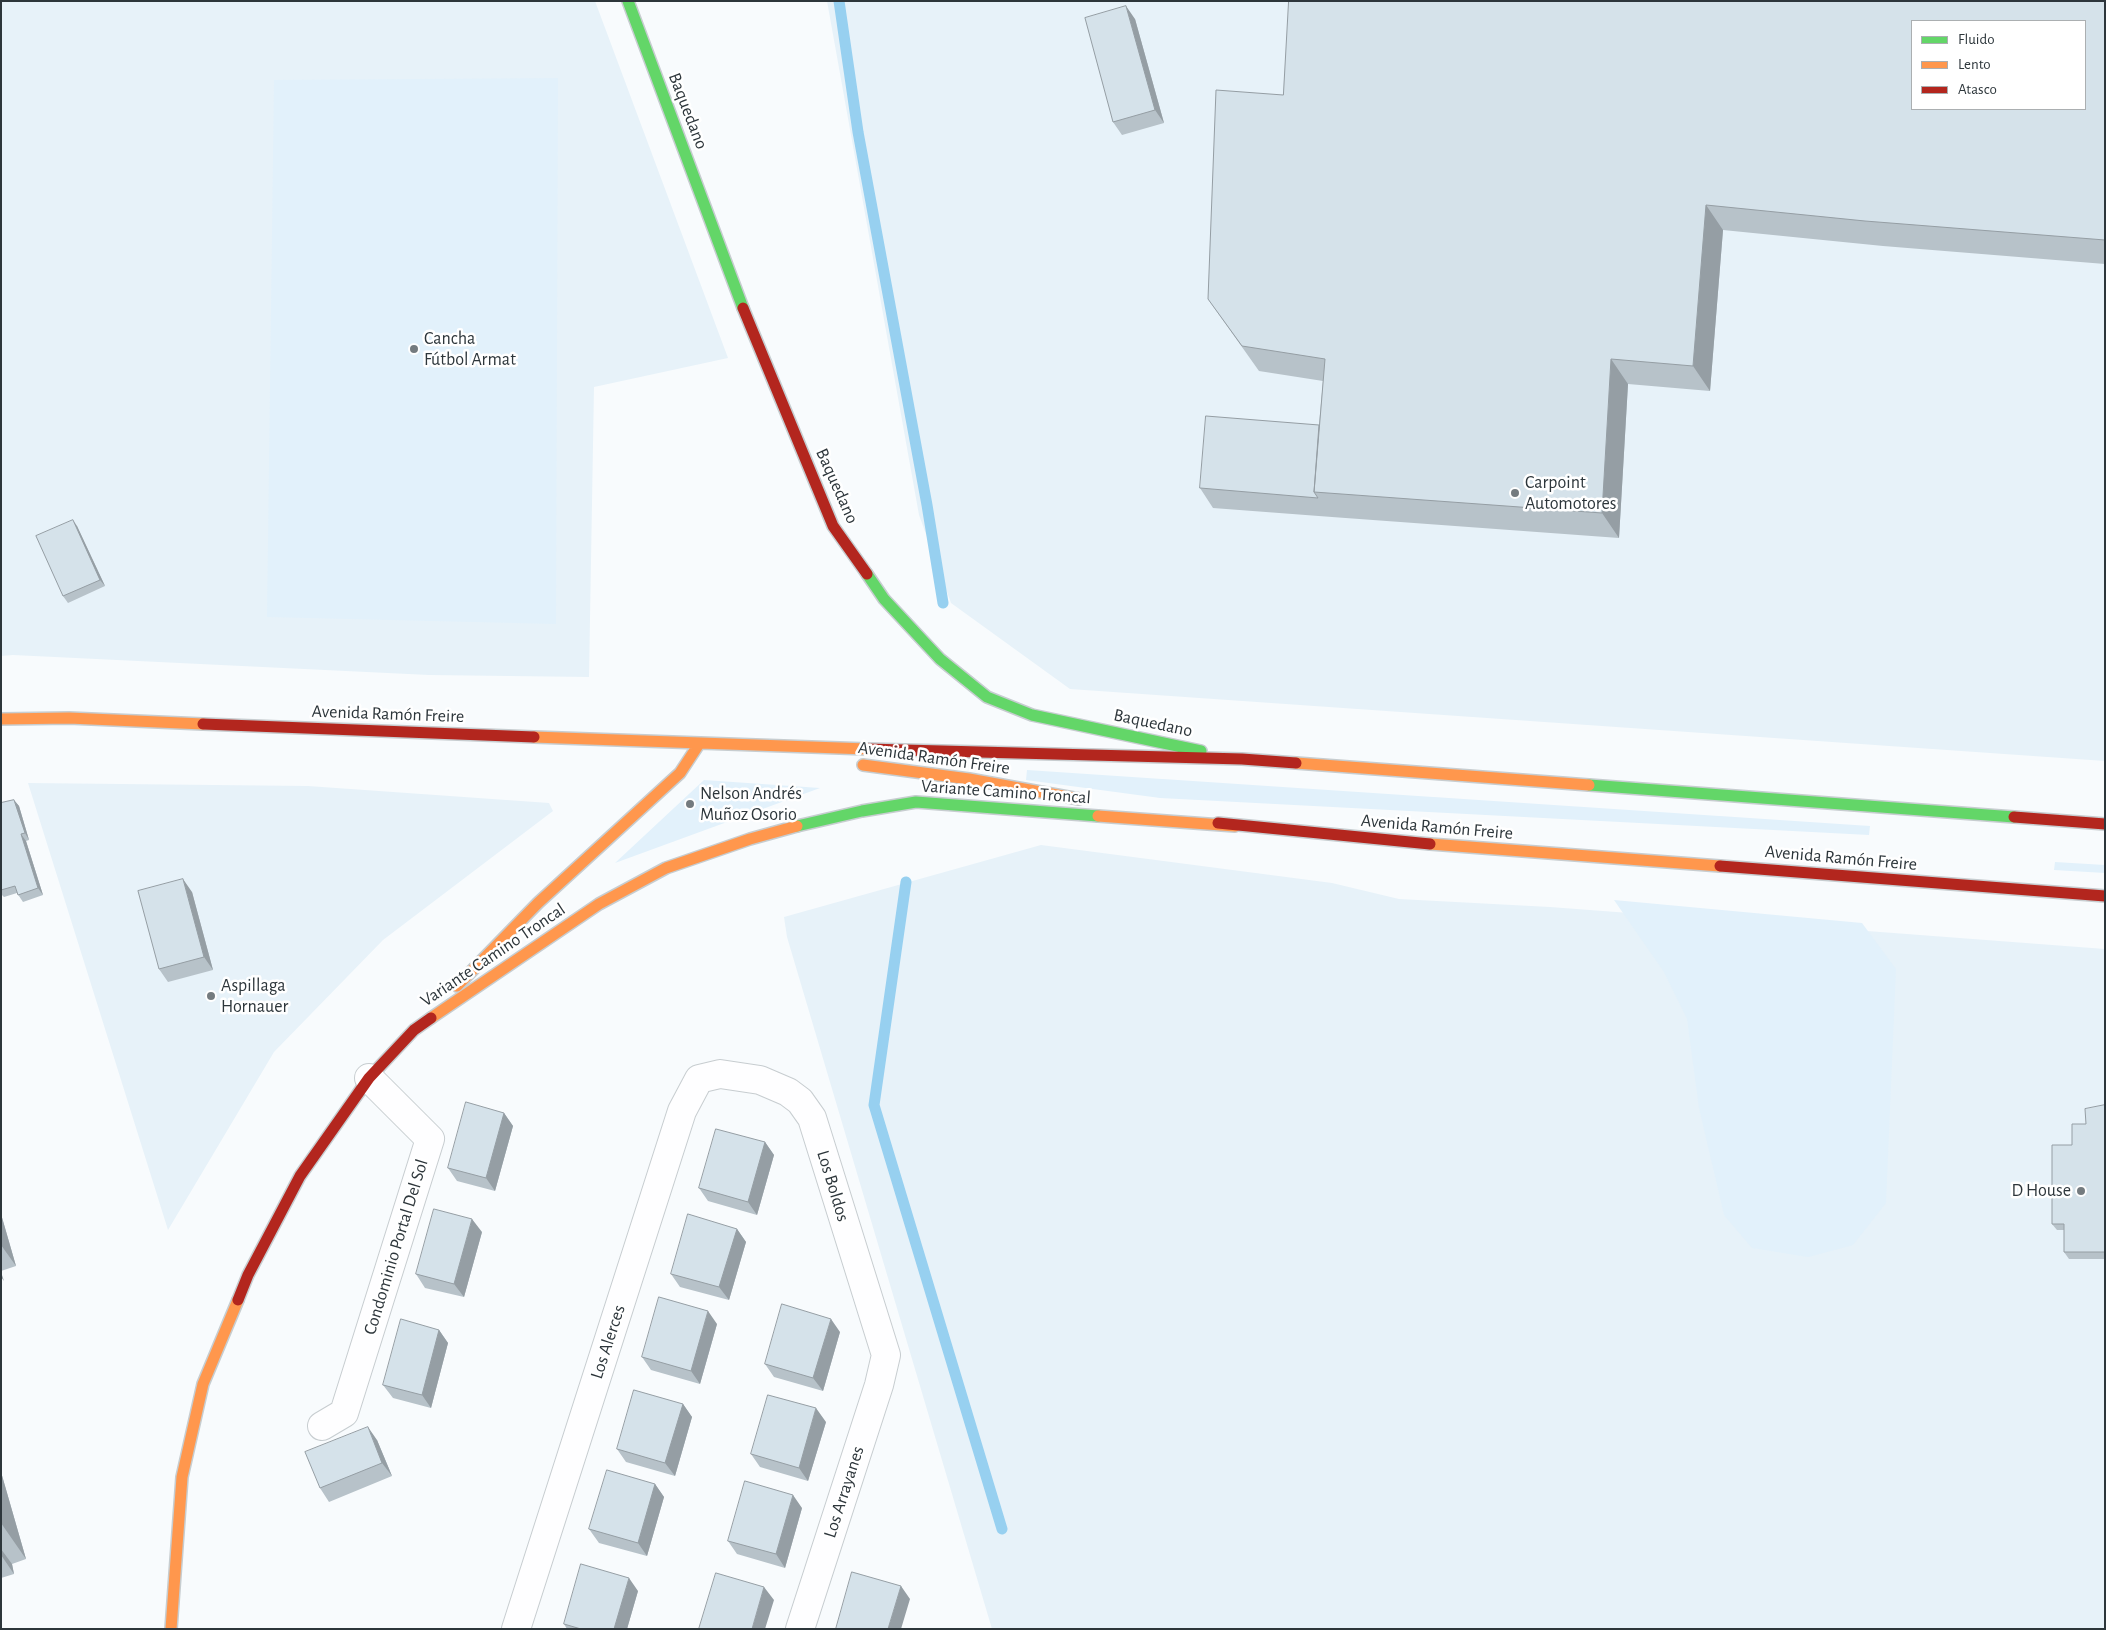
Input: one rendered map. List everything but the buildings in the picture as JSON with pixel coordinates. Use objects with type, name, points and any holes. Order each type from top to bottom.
[{"type":"main road","name":"Baquedano","points":[[628,1],[742,306],[833,526],[884,600],[940,659],[987,697],[1032,715],[1242,759]]},
{"type":"main road","name":"Avenida Ramón Freire","points":[[1,718],[69,718],[773,747],[1242,759],[2105,824]]},
{"type":"main road","points":[[414,1030],[538,903],[680,773],[699,744]]},
{"type":"main road","name":"Avenida Ramón Freire","points":[[773,747],[831,759]]},
{"type":"main road","name":"Avenida Ramón Freire","points":[[850,763],[969,779],[1087,800]]},
{"type":"main road","name":"Variante Camino Troncal","points":[[171,1629],[182,1476],[203,1384],[248,1275],[300,1176],[369,1078],[414,1030],[599,904],[666,868],[750,839],[796,826],[862,810],[916,802],[1235,826]]},
{"type":"main road","name":"Avenida Ramón Freire","points":[[1117,805],[1235,826],[1378,840],[2105,896]]},
{"type":"street","name":"Los Boldos","points":[[720,1074],[760,1080],[788,1092],[800,1101],[812,1118],[886,1355]]},
{"type":"street","name":"Los Alerces","points":[[516,1629],[682,1111],[698,1079],[720,1074]]},
{"type":"street","name":"Condominio Portal Del Sol","points":[[322,1426],[344,1413],[430,1138],[369,1078]]},
{"type":"street","name":"Los Arrayanes","points":[[800,1629],[879,1385],[886,1355]]},
{"type":"shaded area","points":[[1,1],[595,1],[728,358],[594,387],[589,677],[429,675],[13,655],[1,656]]},
{"type":"shaded area","points":[[827,1],[2105,1],[2105,761],[1070,689],[951,603],[919,515]]},
{"type":"shaded area","name":"Cancha Fútbol Armat","points":[[558,78],[556,624],[267,617],[274,80]]},
{"type":"shaded area","points":[[1027,770],[1870,826],[1869,835],[1160,798],[1026,780]]},
{"type":"shaded area","points":[[704,780],[820,788],[615,863]]},
{"type":"shaded area","name":"Aspillaga Hornauer","points":[[28,783],[308,786],[549,803],[553,811],[383,940],[274,1052],[168,1230]]},
{"type":"shaded area","points":[[1041,845],[1332,883],[1399,899],[1550,907],[2105,949],[2105,1629],[992,1629],[787,937],[784,917]]},
{"type":"shaded area","points":[[2055,862],[2105,865],[2105,873],[2054,870]]},
{"type":"shaded area","points":[[1614,900],[1862,923],[1896,969],[1886,1203],[1853,1245],[1808,1257],[1752,1248],[1724,1215],[1699,1108],[1687,1019],[1664,972]]},
{"type":"waterway","points":[[839,1],[858,132],[927,505],[943,603]]},
{"type":"waterway","points":[[906,882],[874,1105],[1002,1529]]},
{"type":"traffic: fast","points":[[628,1],[743,308]]},
{"type":"traffic: fast","points":[[867,574],[884,599],[940,659],[987,697],[1032,715],[1201,751]]},
{"type":"traffic: fast","points":[[1589,785],[2014,817]]},
{"type":"traffic: fast","points":[[797,826],[862,811],[916,802],[1098,816]]},
{"type":"traffic: slow","points":[[1,719],[69,718],[203,724]]},
{"type":"traffic: slow","points":[[534,737],[867,749]]},
{"type":"traffic: slow","points":[[457,986],[538,903],[680,773],[699,744]]},
{"type":"traffic: slow","points":[[1296,763],[1589,785]]},
{"type":"traffic: slow","points":[[863,765],[969,779],[1079,799]]},
{"type":"traffic: slow","points":[[1098,816],[1235,826]]},
{"type":"traffic: slow","points":[[431,1018],[599,904],[666,868],[750,839],[797,826]]},
{"type":"traffic: slow","points":[[1430,844],[1720,866]]},
{"type":"traffic: slow","points":[[171,1629],[182,1477],[203,1384],[238,1300]]},
{"type":"traffic: jam","points":[[743,308],[833,526],[867,574]]},
{"type":"traffic: jam","points":[[203,724],[534,737]]},
{"type":"traffic: jam","points":[[867,749],[1242,759],[1296,763]]},
{"type":"traffic: jam","points":[[2014,817],[2105,824]]},
{"type":"traffic: jam","points":[[1218,823],[1430,844]]},
{"type":"traffic: jam","points":[[1720,866],[2105,896]]},
{"type":"traffic: jam","points":[[238,1300],[248,1275],[300,1176],[369,1078],[414,1030],[431,1018]]},
{"type":"place","name":"Cancha Fútbol Armat","points":[[414,349]]},
{"type":"place","name":"Carpoint Automotores","points":[[1515,493]]},
{"type":"place","name":"Nelson Andrés Muñoz Osorio","points":[[690,804]]},
{"type":"place","name":"Aspillaga Hornauer","points":[[211,996]]},
{"type":"place","name":"D House","points":[[2081,1191]]}]
